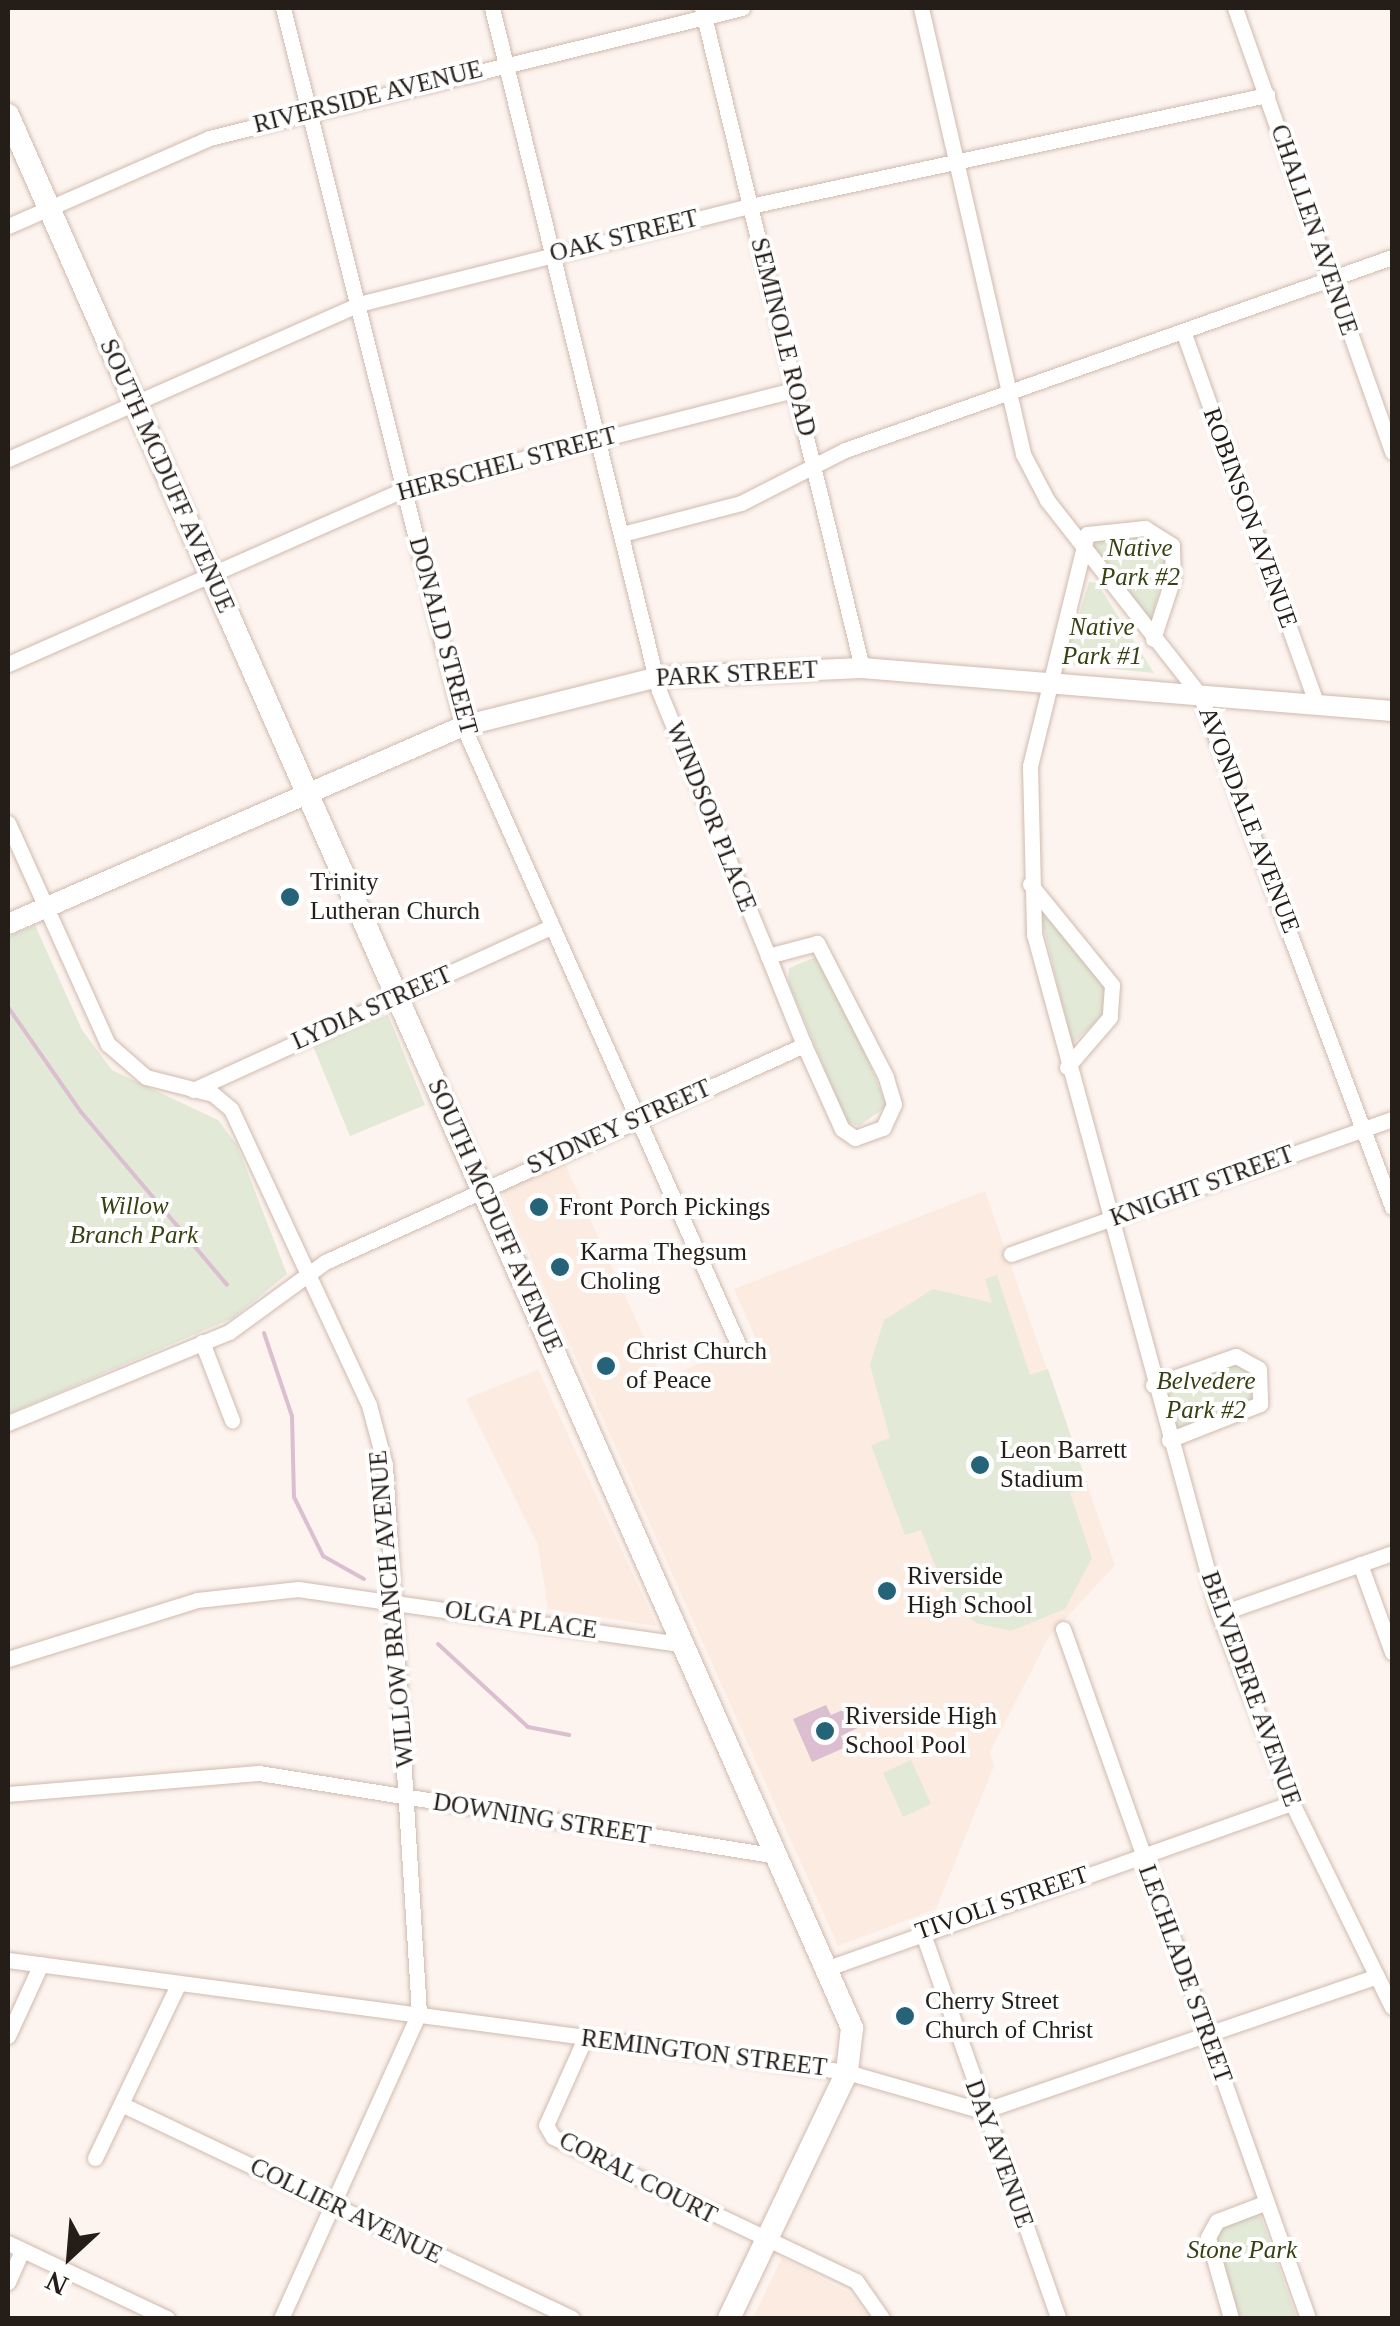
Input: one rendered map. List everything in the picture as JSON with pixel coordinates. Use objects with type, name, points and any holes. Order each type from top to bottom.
[{"type":"main road","name":"SOUTH MCDUFF AVENUE","points":[[8,115],[852,2028],[847,2072],[729,2318]]},
{"type":"street","name":"DONALD STREET","points":[[283,8],[464,726],[738,1344]]},
{"type":"street","name":"WINDSOR PLACE","points":[[492,8],[626,533],[658,677],[768,956],[842,1129],[856,1138],[883,1128],[894,1104],[886,1078],[817,943],[768,956]]},
{"type":"street","name":"RIVERSIDE AVENUE","points":[[8,226],[190,145],[703,12],[742,8]]},
{"type":"street","name":"AVONDALE AVENUE","points":[[921,8],[1006,394],[1036,482],[1153,639],[1200,695],[1392,1207]]},
{"type":"street","name":"CHALLEN AVENUE","points":[[1235,8],[1392,452]]},
{"type":"street","name":"SEMINOLE ROAD","points":[[703,12],[816,465],[862,668]]},
{"type":"street","name":"OAK STREET","points":[[8,458],[359,304],[750,206],[1267,95]]},
{"type":"street","points":[[626,533],[740,504],[816,465],[1392,257]]},
{"type":"street","name":"ROBINSON AVENUE","points":[[1183,331],[1317,705]]},
{"type":"street","name":"HERSCHEL STREET","points":[[8,664],[404,489],[797,389]]},
{"type":"street","points":[[1082,544],[1099,529],[1145,528],[1172,545],[1173,578],[1153,639]]},
{"type":"street","name":"BELVEDERE AVENUE","points":[[1082,544],[1030,766],[1030,884],[1067,1067],[1218,1614],[1292,1803],[1392,2006]]},
{"type":"street","name":"PARK STREET","points":[[8,924],[306,790],[464,726],[658,677],[862,668],[1382,710]]},
{"type":"street","points":[[1382,710],[1392,699]]},
{"type":"street","name":"WILLOW BRANCH AVENUE","points":[[8,824],[108,1044],[146,1077],[193,1090],[231,1108],[310,1273],[376,1426],[395,1602],[419,2013],[336,2206],[282,2318]]},
{"type":"street","points":[[1030,884],[1112,985],[1110,1017],[1067,1067]]},
{"type":"street","name":"LYDIA STREET","points":[[193,1090],[551,927]]},
{"type":"street","name":"SYDNEY STREET","points":[[8,1423],[267,1312],[310,1273],[483,1188],[804,1044]]},
{"type":"street","name":"KNIGHT STREET","points":[[1011,1254],[1392,1119]]},
{"type":"street","points":[[202,1342],[232,1420]]},
{"type":"street","points":[[1152,1384],[1236,1356],[1260,1369],[1260,1404],[1169,1440]]},
{"type":"street","points":[[1218,1614],[1392,1553]]},
{"type":"street","points":[[1360,1564],[1392,1652]]},
{"type":"street","name":"OLGA PLACE","points":[[8,1659],[228,1594],[298,1589],[684,1645]]},
{"type":"street","name":"LECHLADE STREET","points":[[1063,1630],[1308,2318]]},
{"type":"street","name":"DOWNING STREET","points":[[8,1794],[230,1772],[778,1856]]},
{"type":"street","name":"TIVOLI STREET","points":[[828,1968],[922,1931],[1292,1803]]},
{"type":"street","name":"DAY AVENUE","points":[[922,1931],[1058,2318]]},
{"type":"street","name":"REMINGTON STREET","points":[[8,1960],[847,2072],[983,2111]]},
{"type":"street","points":[[8,2036],[41,1964]]},
{"type":"street","points":[[95,2158],[179,1983]]},
{"type":"street","points":[[983,2111],[1208,2036],[1384,1983]]},
{"type":"street","name":"CORAL COURT","points":[[586,2038],[546,2125],[553,2138],[766,2242]]},
{"type":"street","name":"COLLIER AVENUE","points":[[121,2104],[572,2318]]},
{"type":"street","points":[[1232,2318],[1208,2237],[1217,2221],[1267,2202]]},
{"type":"street","points":[[766,2242],[856,2281],[882,2318]]},
{"type":"street","points":[[8,2282],[15,2247],[167,2318]]},
{"type":"shaded area","name":"Riverside High School","points":[[564,1162],[663,1379],[756,1339],[734,1289],[985,1191],[1115,1565],[1048,1638],[990,1752],[994,1766],[936,1909],[838,1946],[501,1190]]},
{"type":"shaded area","points":[[538,1370],[657,1626],[548,1609],[538,1545],[466,1399]]},
{"type":"shaded area","name":"Riverside High School Pool","points":[[826,1705],[831,1715],[852,1706],[862,1726],[841,1736],[846,1747],[812,1762],[793,1719]]},
{"type":"shaded area","points":[[782,2258],[848,2292],[870,2318],[753,2318]]},
{"type":"green space","name":"Native Park #2","points":[[1143,536],[1168,556],[1151,623],[1092,547],[1099,537]]},
{"type":"green space","name":"Native Park #1","points":[[1089,582],[1097,583],[1154,673],[1064,664]]},
{"type":"green space","points":[[1039,909],[1106,985],[1103,1015],[1072,1044]]},
{"type":"green space","name":"Willow Branch Park","points":[[35,925],[82,1030],[112,1070],[218,1120],[237,1145],[287,1274],[233,1318],[8,1414],[8,937]]},
{"type":"green space","points":[[816,957],[829,966],[887,1106],[859,1126],[847,1122],[788,981],[789,968]]},
{"type":"green space","points":[[388,1015],[425,1105],[350,1136],[313,1046]]},
{"type":"green space","name":"Leon Barrett Stadium","points":[[997,1275],[1030,1375],[1048,1369],[1088,1486],[1070,1493],[1092,1558],[1065,1609],[1011,1631],[976,1623],[949,1600],[921,1530],[905,1535],[871,1445],[890,1438],[870,1365],[884,1320],[933,1289],[992,1303],[985,1279]]},
{"type":"green space","name":"Belvedere Park #2","points":[[1234,1362],[1253,1376],[1254,1403],[1172,1434],[1157,1384]]},
{"type":"green space","points":[[911,1760],[931,1804],[903,1817],[883,1773]]},
{"type":"green space","name":"Stone Park","points":[[1252,2212],[1260,2214],[1297,2318],[1238,2318],[1212,2238],[1221,2223]]},
{"type":"waterway","points":[[8,1007],[81,1112],[227,1285]]},
{"type":"waterway","points":[[264,1333],[292,1416],[294,1497],[323,1556],[364,1579]]},
{"type":"waterway","points":[[438,1644],[528,1727],[569,1735]]},
{"type":"place","name":"Trinity Lutheran Church","points":[[290,897]]},
{"type":"place","name":"Front Porch Pickings","points":[[539,1207]]},
{"type":"place","name":"Karma Thegsum Choling","points":[[560,1267]]},
{"type":"place","name":"Christ Church of Peace","points":[[606,1366]]},
{"type":"place","name":"Leon Barrett Stadium","points":[[980,1465]]},
{"type":"place","name":"Riverside High School","points":[[887,1591]]},
{"type":"place","name":"Riverside High School Pool","points":[[825,1731]]},
{"type":"place","name":"Cherry Street Church of Christ","points":[[905,2016]]}]
